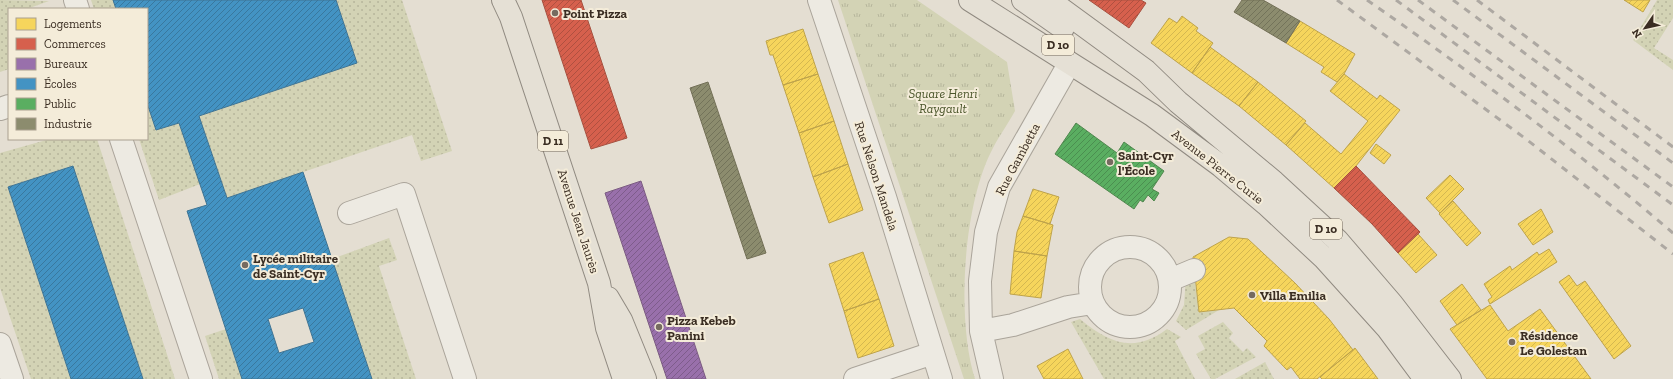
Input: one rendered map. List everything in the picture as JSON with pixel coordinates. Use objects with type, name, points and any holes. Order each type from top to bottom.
[{"type":"main road","name":"Avenue Jean Jaurès","points":[[503,0],[511,17],[599,283],[607,328],[624,379]]},
{"type":"main road","name":"Avenue Pierre Curie","points":[[970,0],[1069,64],[1117,92],[1152,115],[1221,166],[1266,204],[1324,258],[1388,329],[1425,379]]},
{"type":"main road","name":"D 10","points":[[997,0],[1027,20],[1117,92]]},
{"type":"main road","name":"D 10","points":[[1023,0],[1139,82],[1178,102]]},
{"type":"main road","name":"Avenue Pierre Curie","points":[[1050,0],[1146,71],[1178,102],[1274,182],[1337,240],[1392,304],[1450,379]]},
{"type":"main road","name":"Avenue Jean Jaurès","points":[[599,283],[621,320],[645,379]]},
{"type":"street","name":"Rue Nelson Mandela","points":[[819,0],[885,197],[941,379]]},
{"type":"street","name":"Rue Gambetta","points":[[992,379],[981,331],[980,281],[986,232],[999,187],[1069,64]]},
{"type":"street","points":[[121,140],[201,379]]},
{"type":"street","points":[[349,212],[404,194],[465,379]]},
{"type":"street","points":[[1130,246],[1149,251],[1164,265],[1170,280],[1168,297],[1161,311],[1149,322],[1133,327],[1117,325],[1102,317],[1093,303],[1089,283],[1096,264],[1110,251],[1130,246]]},
{"type":"street","points":[[1170,280],[1194,270]]},
{"type":"street","points":[[981,331],[1013,325],[1068,307],[1093,303]]},
{"type":"street","points":[[0,344],[12,379]]},
{"type":"street","points":[[855,379],[933,353]]},
{"type":"green space","points":[[0,0],[49,1],[30,8],[8,8],[8,69],[0,72]]},
{"type":"green space","points":[[91,0],[113,0],[116,8],[94,8]]},
{"type":"green space","points":[[336,0],[402,0],[452,151],[421,161],[412,135],[227,198],[199,116],[357,63]]},
{"type":"green space","name":"Square Henri Raygault","points":[[838,0],[917,0],[1007,62],[1015,111],[995,143],[983,172],[975,199],[969,230],[964,294],[969,354],[975,379],[964,379]]},
{"type":"green space","points":[[1657,0],[1673,0],[1673,18],[1654,48],[1673,60],[1673,70],[1633,40]]},
{"type":"green space","points":[[148,106],[156,130],[179,123],[200,184],[159,200],[139,140],[148,140]]},
{"type":"green space","points":[[46,140],[97,140],[175,379],[143,379],[72,166],[8,187],[71,379],[31,379],[0,288],[0,153]]},
{"type":"green space","points":[[389,238],[397,260],[379,266],[416,379],[372,379],[332,259]]},
{"type":"green space","points":[[1194,273],[1199,312],[1219,310],[1186,330],[1176,321],[1184,305],[1186,277]]},
{"type":"green space","points":[[1080,319],[1101,334],[1122,342],[1133,343],[1144,341],[1155,337],[1167,329],[1181,337],[1175,341],[1195,379],[1104,379],[1071,322]]},
{"type":"green space","points":[[1223,322],[1233,333],[1229,338],[1243,352],[1247,348],[1256,357],[1215,379],[1211,379],[1196,354],[1205,349],[1198,336]]},
{"type":"green space","points":[[226,329],[242,379],[219,379],[205,336]]},
{"type":"green space","points":[[1265,362],[1274,379],[1235,379]]},
{"type":"building: Logements","points":[[1624,0],[1650,0],[1643,12]]},
{"type":"building: Logements","points":[[1182,16],[1198,28],[1196,31],[1213,43],[1192,73],[1151,43],[1169,18],[1177,23]]},
{"type":"building: Logements","points":[[1300,21],[1355,54],[1344,74],[1337,82],[1321,72],[1324,67],[1286,43]]},
{"type":"building: Logements","points":[[803,29],[818,74],[783,85],[773,55],[770,55],[766,41]]},
{"type":"building: Logements","points":[[1210,47],[1258,82],[1239,106],[1192,73]]},
{"type":"building: Logements","points":[[818,74],[834,121],[799,133],[783,85]]},
{"type":"building: Logements","points":[[1344,74],[1377,99],[1380,95],[1400,110],[1356,166],[1334,188],[1286,145],[1305,123],[1341,154],[1368,121],[1330,91]]},
{"type":"building: Logements","points":[[1258,82],[1306,121],[1286,145],[1239,106]]},
{"type":"building: Logements","points":[[834,121],[848,164],[813,177],[799,133]]},
{"type":"building: Logements","points":[[1376,144],[1391,155],[1384,164],[1370,153]]},
{"type":"building: Logements","points":[[848,164],[863,210],[829,223],[813,177]]},
{"type":"building: Logements","points":[[1450,175],[1464,189],[1440,213],[1426,198]]},
{"type":"building: Logements","points":[[1033,189],[1059,197],[1050,224],[1023,216]]},
{"type":"building: Logements","points":[[1453,201],[1481,233],[1467,246],[1439,214]]},
{"type":"building: Logements","points":[[1541,209],[1553,232],[1533,245],[1518,224]]},
{"type":"building: Logements","points":[[1023,216],[1053,225],[1047,256],[1014,251],[1017,232]]},
{"type":"building: Logements","points":[[1418,234],[1437,255],[1416,273],[1398,253]]},
{"type":"building: Logements","name":"Villa Emilia","points":[[1229,237],[1248,239],[1295,283],[1329,319],[1353,350],[1317,379],[1300,379],[1291,367],[1287,370],[1264,346],[1267,341],[1234,308],[1199,312],[1193,257]]},
{"type":"building: Logements","points":[[1549,249],[1557,262],[1490,304],[1488,300],[1492,297],[1484,284],[1510,266],[1512,270],[1537,252],[1539,255]]},
{"type":"building: Logements","points":[[1014,251],[1047,256],[1041,298],[1010,294]]},
{"type":"building: Logements","points":[[863,252],[879,299],[844,311],[829,264]]},
{"type":"building: Logements","points":[[1569,275],[1577,286],[1585,281],[1631,346],[1614,359],[1559,282]]},
{"type":"building: Logements","points":[[1462,284],[1481,310],[1457,325],[1440,301]]},
{"type":"building: Logements","points":[[879,299],[894,346],[858,358],[844,311]]},
{"type":"building: Logements","name":"Résidence Le Golestan","points":[[1490,305],[1508,331],[1540,309],[1591,379],[1487,379],[1450,329]]},
{"type":"building: Logements","points":[[1355,348],[1378,379],[1322,379],[1320,377]]},
{"type":"building: Logements","points":[[1068,349],[1083,379],[1044,379],[1037,366]]},
{"type":"building: Commerces","points":[[542,0],[581,0],[627,138],[591,149]]},
{"type":"building: Commerces","points":[[1089,0],[1141,0],[1146,3],[1129,28]]},
{"type":"building: Commerces","points":[[1356,166],[1420,232],[1398,253],[1372,224],[1334,188]]},
{"type":"building: Bureaux","points":[[641,181],[706,379],[667,379],[605,193]]},
{"type":"building: Écoles","points":[[113,0],[336,0],[357,63],[199,116],[227,198],[303,172],[372,379],[242,379],[187,211],[207,205],[179,123],[156,130],[148,106],[148,8],[116,8]],"holes":[[[303,308],[314,342],[279,353],[268,319]]]},
{"type":"building: Écoles","points":[[73,166],[143,379],[71,379],[8,187]]},
{"type":"building: Public","name":"Saint-Cyr l'École","points":[[1076,123],[1117,153],[1124,142],[1164,171],[1152,189],[1159,193],[1154,201],[1148,195],[1143,202],[1140,200],[1134,209],[1055,154]]},
{"type":"building: Industrie","points":[[1242,0],[1263,0],[1300,21],[1286,43],[1234,12]]},
{"type":"building: Industrie","points":[[708,82],[766,253],[747,259],[690,88]]},
{"type":"railway","points":[[1337,0],[1526,139],[1673,254]]},
{"type":"railway","points":[[1367,0],[1523,113],[1599,172],[1673,233]]},
{"type":"railway","points":[[1396,0],[1673,205]]},
{"type":"railway","points":[[1418,0],[1673,187]]},
{"type":"railway","points":[[1453,0],[1673,163]]},
{"type":"railway","points":[[1477,0],[1673,147]]},
{"type":"place","name":"Point Pizza","points":[[555,13]]},
{"type":"place","name":"Saint-Cyr l'École","points":[[1110,162]]},
{"type":"place","name":"Lycée militaire de Saint-Cyr","points":[[245,265]]},
{"type":"place","name":"Villa Emilia","points":[[1252,295]]},
{"type":"place","name":"Pizza Kebeb Panini","points":[[659,327]]},
{"type":"place","name":"Résidence Le Golestan","points":[[1512,342]]}]
